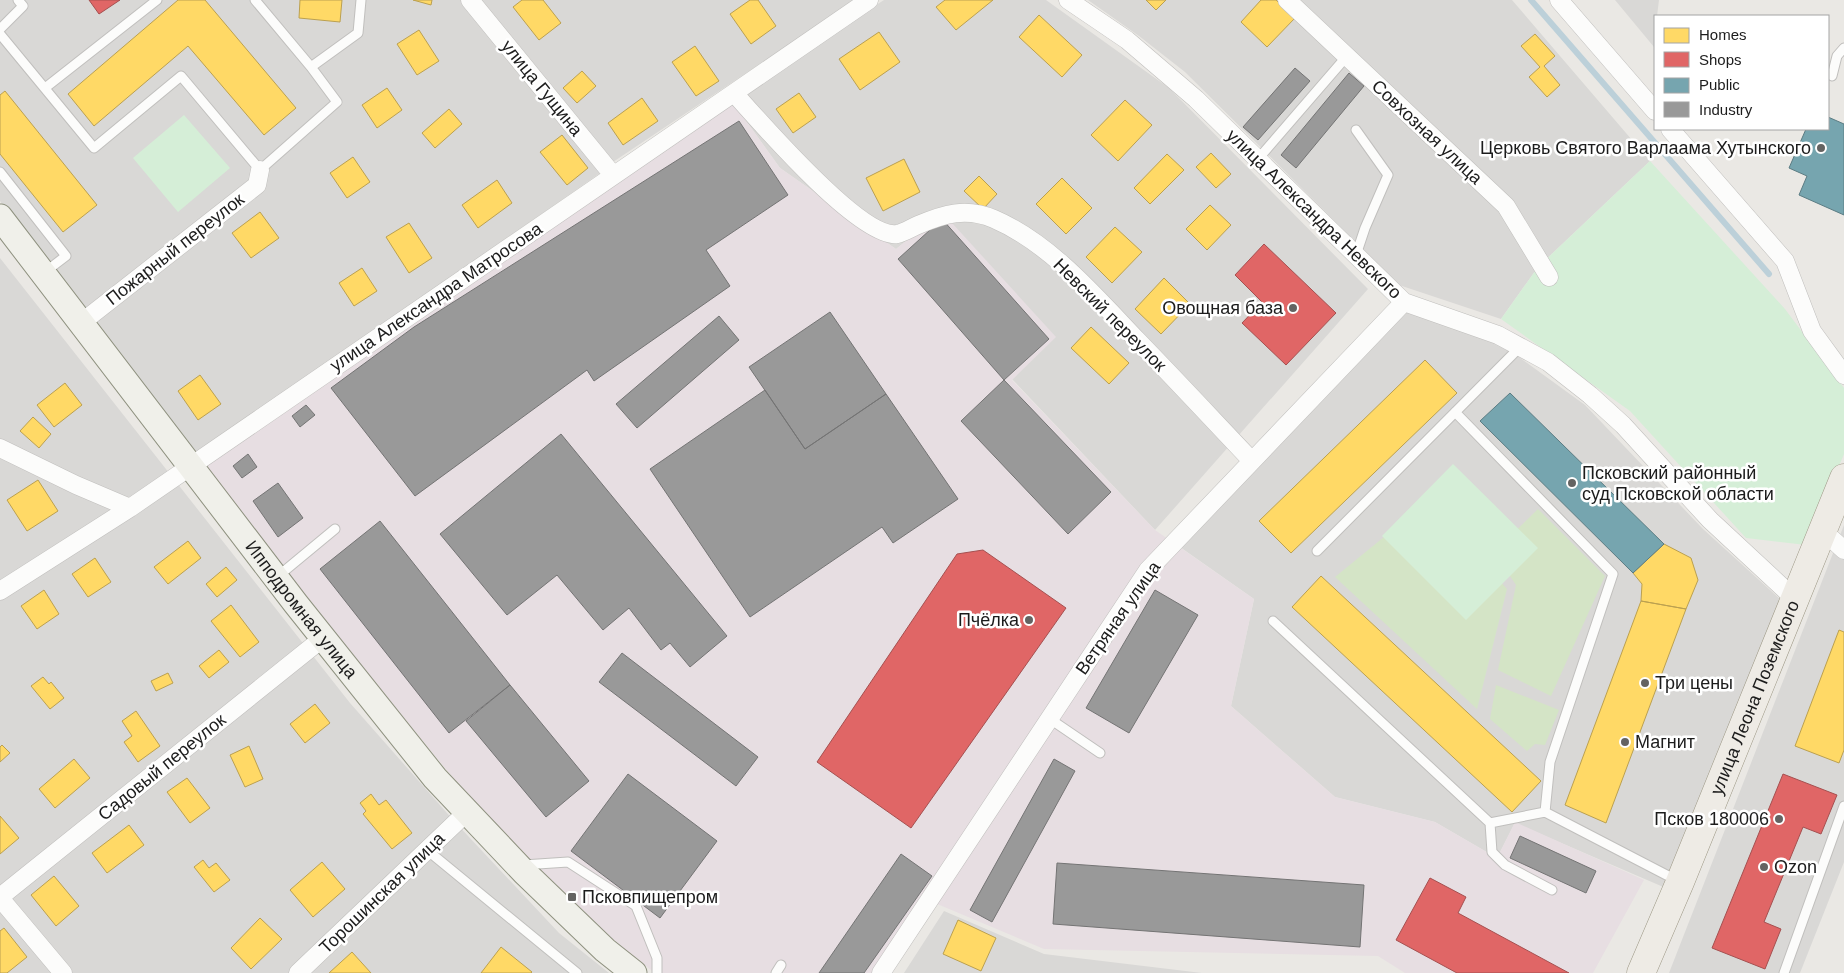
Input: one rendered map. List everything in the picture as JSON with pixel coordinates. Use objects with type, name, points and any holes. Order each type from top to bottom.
[{"type":"main road","name":"Ипподромная улица","points":[[0,217],[276,578],[435,778],[516,865],[605,950],[634,973]]},
{"type":"main road","name":"улица Леона Поземского","points":[[1641,973],[1680,882],[1844,478]]},
{"type":"street","name":"улица Гущина","points":[[470,0],[613,176]]},
{"type":"street","name":"улица Александра Матросова","points":[[0,591],[130,508],[869,0]]},
{"type":"street","name":"улица Александра Невского","points":[[1068,0],[1127,40],[1196,99],[1404,302],[1498,335],[1548,362],[1590,395],[1623,425],[1710,520],[1795,599]]},
{"type":"street","name":"Совхозная улица","points":[[1287,0],[1506,206],[1549,277]]},
{"type":"street","points":[[1558,0],[1654,110]]},
{"type":"street","name":"Невский переулок","points":[[734,93],[798,164],[864,222],[881,232],[896,234],[944,215],[970,212],[994,219],[1028,237],[1082,282],[1252,461]]},
{"type":"street","points":[[1671,130],[1785,261],[1812,331],[1844,375]]},
{"type":"street","name":"Пожарный переулок","points":[[81,323],[257,185],[260,170]]},
{"type":"street","name":"Ветряная улица","points":[[881,973],[1148,570],[1404,302]]},
{"type":"street","points":[[0,448],[76,486],[130,508]]},
{"type":"street","points":[[1823,531],[1844,550]]},
{"type":"street","name":"Садовый переулок","points":[[0,898],[323,638]]},
{"type":"street","name":"Торошинская улица","points":[[298,973],[467,812]]},
{"type":"street","points":[[0,898],[63,973]]},
{"type":"lane","points":[[0,29],[23,6],[18,0]]},
{"type":"lane","points":[[45,88],[157,0]]},
{"type":"lane","points":[[0,34],[94,148],[181,76],[260,170],[337,102],[254,0]]},
{"type":"lane","points":[[310,67],[358,33],[362,0]]},
{"type":"lane","points":[[1832,76],[1837,56],[1844,48]]},
{"type":"lane","points":[[1258,159],[1347,56]]},
{"type":"lane","points":[[1356,130],[1388,175],[1365,228],[1356,255]]},
{"type":"lane","points":[[0,172],[66,256],[43,274]]},
{"type":"lane","points":[[1317,551],[1520,346]]},
{"type":"lane","points":[[1455,412],[1613,574],[1550,762],[1545,812]]},
{"type":"lane","points":[[276,578],[335,529]]},
{"type":"lane","points":[[1273,621],[1490,822],[1492,852],[1505,865],[1552,890]]},
{"type":"lane","points":[[1050,719],[1100,752]]},
{"type":"lane","points":[[1784,973],[1844,806]]},
{"type":"lane","points":[[1490,822],[1545,812],[1680,882]]},
{"type":"lane","points":[[427,850],[577,973]]},
{"type":"lane","points":[[516,865],[568,862],[636,906],[658,958],[657,973]]},
{"type":"shaded area","points":[[0,0],[463,0],[603,171],[193,457],[0,201]]},
{"type":"shaded area","points":[[479,0],[855,0],[613,162]]},
{"type":"shaded area","points":[[884,0],[1046,0],[1169,88],[1368,289],[1155,530],[1012,379],[942,212],[896,249],[780,168],[731,100]]},
{"type":"shaded area","points":[[1088,0],[1512,0],[1650,161],[1538,267],[1501,319],[1399,285],[1185,72]]},
{"type":"shaded area","points":[[1615,0],[1659,0],[1657,15],[1654,15],[1654,47]]},
{"type":"shaded area","name":"Псковпищепром","points":[[731,100],[780,168],[896,249],[942,212],[1056,337],[1012,380],[1155,530],[1254,599],[1231,706],[1335,797],[1435,822],[1497,858],[1515,822],[1644,880],[1593,973],[1405,973],[1378,956],[1044,949],[923,898],[873,973],[655,973],[610,938],[516,853],[439,761],[202,468]]},
{"type":"shaded area","points":[[0,258],[350,703],[454,821],[559,933],[609,973],[0,973]]},
{"type":"shaded area","points":[[1408,307],[1498,342],[1585,405],[1703,529],[1781,600],[1668,889],[1515,823],[1497,858],[1435,822],[1335,797],[1231,706],[1254,599],[1180,547]]},
{"type":"shaded area","points":[[1844,525],[1844,862],[1800,973],[1669,973]]},
{"type":"shaded area","points":[[944,911],[1044,954],[1202,973],[904,973]]},
{"type":"green space","points":[[184,115],[230,168],[178,212],[133,158]]},
{"type":"green space","points":[[1650,161],[1785,309],[1844,388],[1844,454],[1806,545],[1746,538],[1630,411],[1501,319],[1538,267]]},
{"type":"green space","points":[[1453,464],[1538,548],[1466,620],[1382,536]]},
{"type":"green space","points":[[1428,501],[1507,589],[1477,709],[1335,577]]},
{"type":"green space","points":[[1538,509],[1605,576],[1551,696],[1498,670],[1516,585],[1494,552]]},
{"type":"green space","points":[[1496,685],[1559,710],[1545,745],[1535,744],[1527,751],[1490,719]]},
{"type":"building: Homes","points":[[178,0],[205,0],[296,108],[264,135],[188,46],[94,126],[68,94]]},
{"type":"building: Homes","points":[[300,0],[342,0],[340,22],[299,18]]},
{"type":"building: Homes","points":[[413,0],[432,0],[431,5]]},
{"type":"building: Homes","points":[[522,0],[543,0],[561,23],[539,40],[513,7]]},
{"type":"building: Homes","points":[[750,0],[758,0],[776,26],[751,44],[730,14]]},
{"type":"building: Homes","points":[[945,0],[993,0],[956,30],[936,7]]},
{"type":"building: Homes","points":[[1146,0],[1166,0],[1156,10]]},
{"type":"building: Homes","points":[[1261,0],[1276,0],[1295,18],[1267,47],[1241,22]]},
{"type":"building: Homes","points":[[1039,15],[1082,55],[1062,77],[1019,37]]},
{"type":"building: Homes","points":[[419,30],[439,61],[417,75],[397,44]]},
{"type":"building: Homes","points":[[879,32],[900,62],[860,90],[839,59]]},
{"type":"building: Homes","points":[[1535,34],[1555,56],[1544,66],[1560,85],[1547,97],[1529,77],[1540,67],[1521,46]]},
{"type":"building: Homes","points":[[695,46],[719,81],[696,96],[672,62]]},
{"type":"building: Homes","points":[[582,71],[596,86],[577,103],[563,88]]},
{"type":"building: Homes","points":[[387,88],[402,110],[377,128],[362,105]]},
{"type":"building: Homes","points":[[5,91],[97,205],[63,232],[0,154],[0,95]]},
{"type":"building: Homes","points":[[799,93],[816,117],[793,133],[776,109]]},
{"type":"building: Homes","points":[[642,98],[658,121],[623,145],[608,123]]},
{"type":"building: Homes","points":[[1125,100],[1152,125],[1118,161],[1091,135]]},
{"type":"building: Homes","points":[[449,109],[462,124],[435,148],[422,133]]},
{"type":"building: Homes","points":[[562,135],[588,168],[567,185],[540,152]]},
{"type":"building: Homes","points":[[1211,153],[1231,174],[1216,188],[1196,167]]},
{"type":"building: Homes","points":[[1167,154],[1184,170],[1150,204],[1134,188]]},
{"type":"building: Homes","points":[[353,157],[370,182],[347,198],[330,173]]},
{"type":"building: Homes","points":[[904,159],[920,192],[883,211],[866,178]]},
{"type":"building: Homes","points":[[979,176],[997,194],[983,209],[964,191]]},
{"type":"building: Homes","points":[[1062,178],[1092,208],[1066,234],[1036,204]]},
{"type":"building: Homes","points":[[497,180],[512,203],[478,228],[462,205]]},
{"type":"building: Homes","points":[[1210,205],[1231,225],[1207,250],[1186,229]]},
{"type":"building: Homes","points":[[260,212],[279,238],[251,258],[232,233]]},
{"type":"building: Homes","points":[[409,223],[432,258],[409,273],[386,237]]},
{"type":"building: Homes","points":[[1115,227],[1142,252],[1112,283],[1086,257]]},
{"type":"building: Homes","points":[[362,268],[377,291],[354,306],[339,283]]},
{"type":"building: Homes","points":[[1164,278],[1190,304],[1161,334],[1135,309]]},
{"type":"building: Homes","points":[[1091,327],[1129,363],[1109,384],[1071,348]]},
{"type":"building: Homes","points":[[1425,360],[1457,393],[1291,553],[1259,521]]},
{"type":"building: Homes","points":[[200,375],[221,404],[198,420],[178,391]]},
{"type":"building: Homes","points":[[65,383],[82,405],[54,427],[37,405]]},
{"type":"building: Homes","points":[[33,417],[51,434],[39,448],[20,431]]},
{"type":"building: Homes","points":[[38,480],[58,511],[27,531],[7,500]]},
{"type":"building: Homes","points":[[188,541],[201,558],[168,584],[154,567]]},
{"type":"building: Homes","points":[[1664,544],[1691,558],[1698,580],[1686,609],[1641,601],[1642,584],[1633,573]]},
{"type":"building: Homes","points":[[95,558],[111,582],[88,597],[72,574]]},
{"type":"building: Homes","points":[[226,567],[237,580],[217,597],[206,584]]},
{"type":"building: Homes","points":[[1321,576],[1541,781],[1512,812],[1292,607]]},
{"type":"building: Homes","points":[[44,590],[59,614],[37,629],[21,606]]},
{"type":"building: Homes","points":[[1641,601],[1686,609],[1606,823],[1565,805]]},
{"type":"building: Homes","points":[[231,605],[259,642],[240,657],[211,621]]},
{"type":"building: Homes","points":[[1839,630],[1844,632],[1844,750],[1839,763],[1795,746]]},
{"type":"building: Homes","points":[[219,650],[229,662],[209,678],[199,666]]},
{"type":"building: Homes","points":[[168,673],[173,683],[156,691],[151,681]]},
{"type":"building: Homes","points":[[43,677],[49,684],[51,682],[64,698],[50,709],[31,686]]},
{"type":"building: Homes","points":[[315,704],[330,723],[305,743],[290,724]]},
{"type":"building: Homes","points":[[136,711],[160,746],[138,762],[124,742],[132,736],[122,721]]},
{"type":"building: Homes","points":[[2,745],[10,753],[0,762],[0,747]]},
{"type":"building: Homes","points":[[249,746],[263,779],[245,787],[230,755]]},
{"type":"building: Homes","points":[[74,759],[90,778],[55,808],[39,789]]},
{"type":"building: Homes","points":[[187,778],[210,808],[190,823],[167,792]]},
{"type":"building: Homes","points":[[371,794],[379,805],[386,800],[412,833],[392,849],[363,814],[366,811],[360,803]]},
{"type":"building: Homes","points":[[0,816],[19,838],[0,854]]},
{"type":"building: Homes","points":[[129,825],[144,845],[107,873],[92,853]]},
{"type":"building: Homes","points":[[203,860],[209,868],[216,863],[230,880],[214,892],[194,867]]},
{"type":"building: Homes","points":[[322,862],[345,889],[313,917],[290,890]]},
{"type":"building: Homes","points":[[54,876],[79,906],[56,926],[31,895]]},
{"type":"building: Homes","points":[[260,918],[282,939],[251,969],[231,948]]},
{"type":"building: Homes","points":[[958,920],[996,938],[981,971],[943,954]]},
{"type":"building: Homes","points":[[4,928],[27,957],[7,973],[0,973],[0,931]]},
{"type":"building: Homes","points":[[501,947],[532,972],[481,973]]},
{"type":"building: Homes","points":[[352,952],[371,973],[329,973]]},
{"type":"building: Shops","points":[[89,0],[120,0],[99,14]]},
{"type":"building: Shops","name":"Овощная база","points":[[1264,244],[1336,313],[1286,365],[1242,323],[1262,302],[1235,275]]},
{"type":"building: Shops","points":[[983,550],[1066,608],[911,828],[817,762],[957,554]]},
{"type":"building: Shops","points":[[1783,774],[1837,795],[1821,834],[1803,827],[1764,922],[1781,929],[1765,969],[1712,948]]},
{"type":"building: Shops","points":[[1430,878],[1466,897],[1458,913],[1569,973],[1457,973],[1396,940]]},
{"type":"building: Public","name":"Церковь Святого Варлаама Хутынского","points":[[1829,117],[1844,124],[1844,215],[1799,195],[1807,176],[1789,168],[1806,130],[1829,130]]},
{"type":"building: Public","name":"Псковский районный суд Псковской области","points":[[1510,393],[1664,544],[1633,573],[1480,421]]},
{"type":"building: Industry","points":[[1295,68],[1310,81],[1258,140],[1243,127]]},
{"type":"building: Industry","points":[[1349,73],[1364,86],[1296,168],[1281,155]]},
{"type":"building: Industry","points":[[739,121],[788,195],[706,250],[730,286],[594,381],[587,370],[415,496],[331,388],[414,327]]},
{"type":"building: Industry","points":[[942,219],[1049,339],[1004,380],[898,259]]},
{"type":"building: Industry","points":[[830,312],[886,394],[805,449],[749,367]]},
{"type":"building: Industry","points":[[719,316],[739,340],[637,428],[616,404]]},
{"type":"building: Industry","points":[[1004,380],[1111,492],[1068,534],[961,421]]},
{"type":"building: Industry","points":[[765,390],[805,449],[886,394],[958,499],[893,543],[882,527],[750,617],[650,469]]},
{"type":"building: Industry","points":[[306,405],[315,415],[300,427],[292,416]]},
{"type":"building: Industry","points":[[561,434],[727,636],[690,667],[670,643],[661,650],[629,608],[603,630],[557,575],[507,615],[440,534]]},
{"type":"building: Industry","points":[[248,454],[257,467],[242,478],[233,466]]},
{"type":"building: Industry","points":[[278,483],[303,518],[278,537],[253,501]]},
{"type":"building: Industry","points":[[380,521],[510,685],[449,733],[320,569]]},
{"type":"building: Industry","points":[[1155,590],[1198,615],[1129,733],[1086,708]]},
{"type":"building: Industry","points":[[622,653],[758,757],[736,786],[599,682]]},
{"type":"building: Industry","points":[[510,685],[589,781],[546,817],[466,721]]},
{"type":"building: Industry","points":[[1054,759],[1075,771],[992,922],[970,910]]},
{"type":"building: Industry","points":[[628,774],[717,841],[660,918],[571,851]]},
{"type":"building: Industry","points":[[1520,836],[1596,871],[1586,893],[1510,858]]},
{"type":"building: Industry","points":[[901,854],[932,876],[864,973],[819,973]]},
{"type":"building: Industry","points":[[1057,863],[1364,885],[1360,947],[1053,924]]},
{"type":"waterway","points":[[1531,0],[1769,274]]},
{"type":"place","name":"Церковь Святого Варлаама Хутынского","points":[[1821,148]]},
{"type":"place","name":"Овощная база","points":[[1293,308]]},
{"type":"place","name":"Псковский районный суд Псковской области","points":[[1572,483]]},
{"type":"place","name":"Пчёлка","points":[[1029,620]]},
{"type":"place","name":"Три цены","points":[[1645,683]]},
{"type":"place","name":"Магнит","points":[[1625,742]]},
{"type":"place","name":"Псков 180006","points":[[1779,819]]},
{"type":"place","name":"Ozon","points":[[1764,867]]},
{"type":"place","name":"Псковпищепром","points":[[572,897]]}]
